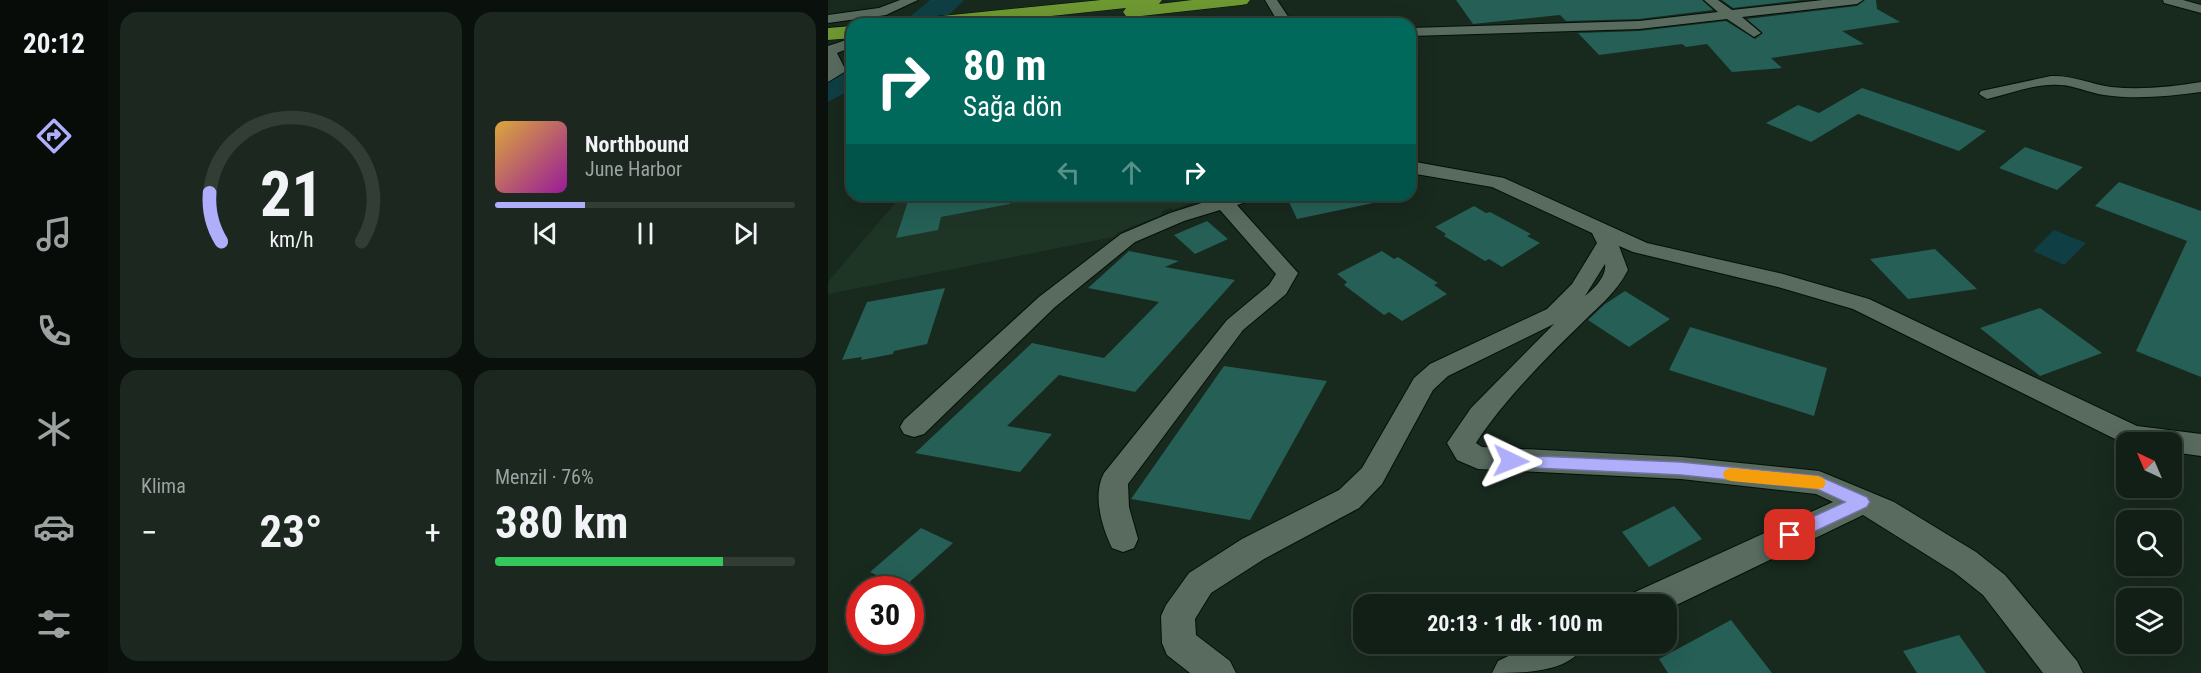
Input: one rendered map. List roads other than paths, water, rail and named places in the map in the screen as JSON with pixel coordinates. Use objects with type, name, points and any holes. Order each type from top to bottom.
[{"type":"highway","points":[[1037,18],[1153,0]]},
{"type":"highway","points":[[1046,18],[1241,0]]},
{"type":"highway","points":[[828,34],[846,32]]},
{"type":"highway","points":[[828,44],[846,42]]},
{"type":"street","points":[[828,20],[881,12],[912,0]]},
{"type":"street","points":[[1271,0],[1282,18]]},
{"type":"street","points":[[1710,0],[1754,33]]},
{"type":"street","points":[[1416,32],[1639,25],[1857,0]]},
{"type":"street","points":[[2169,0],[2201,9]]},
{"type":"street","points":[[828,77],[838,71],[829,51],[846,44]]},
{"type":"street","points":[[1987,94],[2047,80],[2062,80],[2099,90],[2117,92],[2172,92],[2201,87]]},
{"type":"street","points":[[1416,168],[1497,182],[1603,237],[1640,248],[1783,280],[1861,304],[2133,436],[2201,445]]},
{"type":"street","points":[[914,427],[1047,302],[1107,253],[1128,238],[1213,201]]},
{"type":"street","points":[[1123,538],[1114,507],[1114,481],[1235,325],[1278,289],[1287,273],[1223,201]]},
{"type":"street","points":[[1603,237],[1615,259],[1617,270],[1611,281],[1597,298],[1576,315],[1480,415],[1461,443],[1467,452],[1478,458],[1511,461],[1681,468],[1819,483],[1883,511],[1965,562],[1994,585],[2066,673]]},
{"type":"street","points":[[1218,673],[1179,643],[1178,616],[1200,583],[1253,549],[1349,499],[1372,476],[1423,384],[1460,358],[1555,314],[1580,288],[1603,237]]},
{"type":"street","points":[[1666,594],[1862,502]]},
{"type":"street","points":[[1510,673],[1548,654]]},
{"type":"water","points":[[930,0],[964,0],[946,18],[908,18]]},
{"type":"water","points":[[846,64],[846,92],[828,102],[828,77]]},
{"type":"water","points":[[2054,230],[2086,243],[2064,265],[2033,251]]}]
